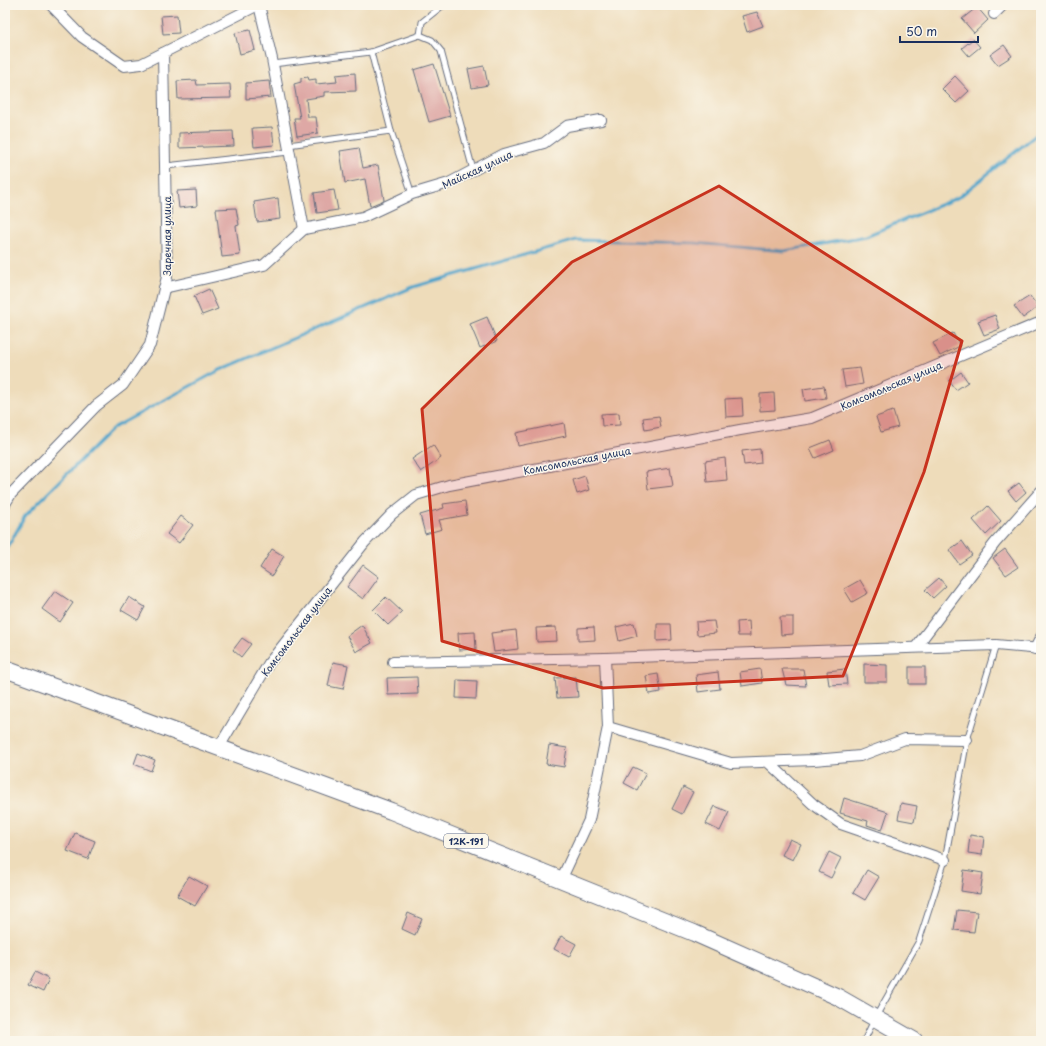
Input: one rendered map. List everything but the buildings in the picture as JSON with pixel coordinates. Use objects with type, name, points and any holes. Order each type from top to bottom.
[{"type":"main road","name":"12К-191","points":[[5,669],[391,811],[694,933],[838,997],[915,1041]]},
{"type":"street","points":[[52,5],[82,37],[124,66],[141,64],[258,5],[273,64],[304,228],[264,266],[164,288]]},
{"type":"street","points":[[994,14],[1003,5]]},
{"type":"street","name":"Заречная улица","points":[[5,504],[11,494],[96,406],[123,385],[150,345],[167,277],[163,52]]},
{"type":"street","name":"Майская улица","points":[[304,228],[363,217],[412,194],[449,183],[504,154],[544,143],[567,126],[601,120]]},
{"type":"street","name":"Комсомольская улица","points":[[218,747],[269,663],[366,542],[392,514],[416,495],[456,483],[732,431],[812,418],[1041,322]]},
{"type":"street","points":[[916,647],[995,543],[1041,491]]},
{"type":"street","points":[[393,662],[605,658],[996,645],[1038,649],[1041,636]]},
{"type":"street","points":[[561,880],[589,820],[608,727],[605,658]]},
{"type":"street","points":[[608,727],[731,763],[860,756],[905,739],[967,740]]},
{"type":"street","points":[[768,762],[813,804],[841,824],[945,860]]},
{"type":"lane","points":[[420,35],[422,22],[442,6],[447,5]]},
{"type":"lane","points":[[273,64],[372,52],[420,35],[432,40],[441,51],[473,170]]},
{"type":"lane","points":[[372,52],[391,132],[412,194]]},
{"type":"lane","points":[[166,166],[391,132]]},
{"type":"lane","points":[[864,1041],[875,1018],[919,942],[945,860],[967,740],[996,645]]},
{"type":"highlighted area","points":[[719,186],[962,341],[924,472],[843,676],[603,688],[442,641],[422,409],[572,262]]},
{"type":"waterway","points":[[5,552],[25,516],[113,428],[218,371],[413,287],[576,240],[694,243],[784,251],[866,236],[959,197],[1041,131]]}]
